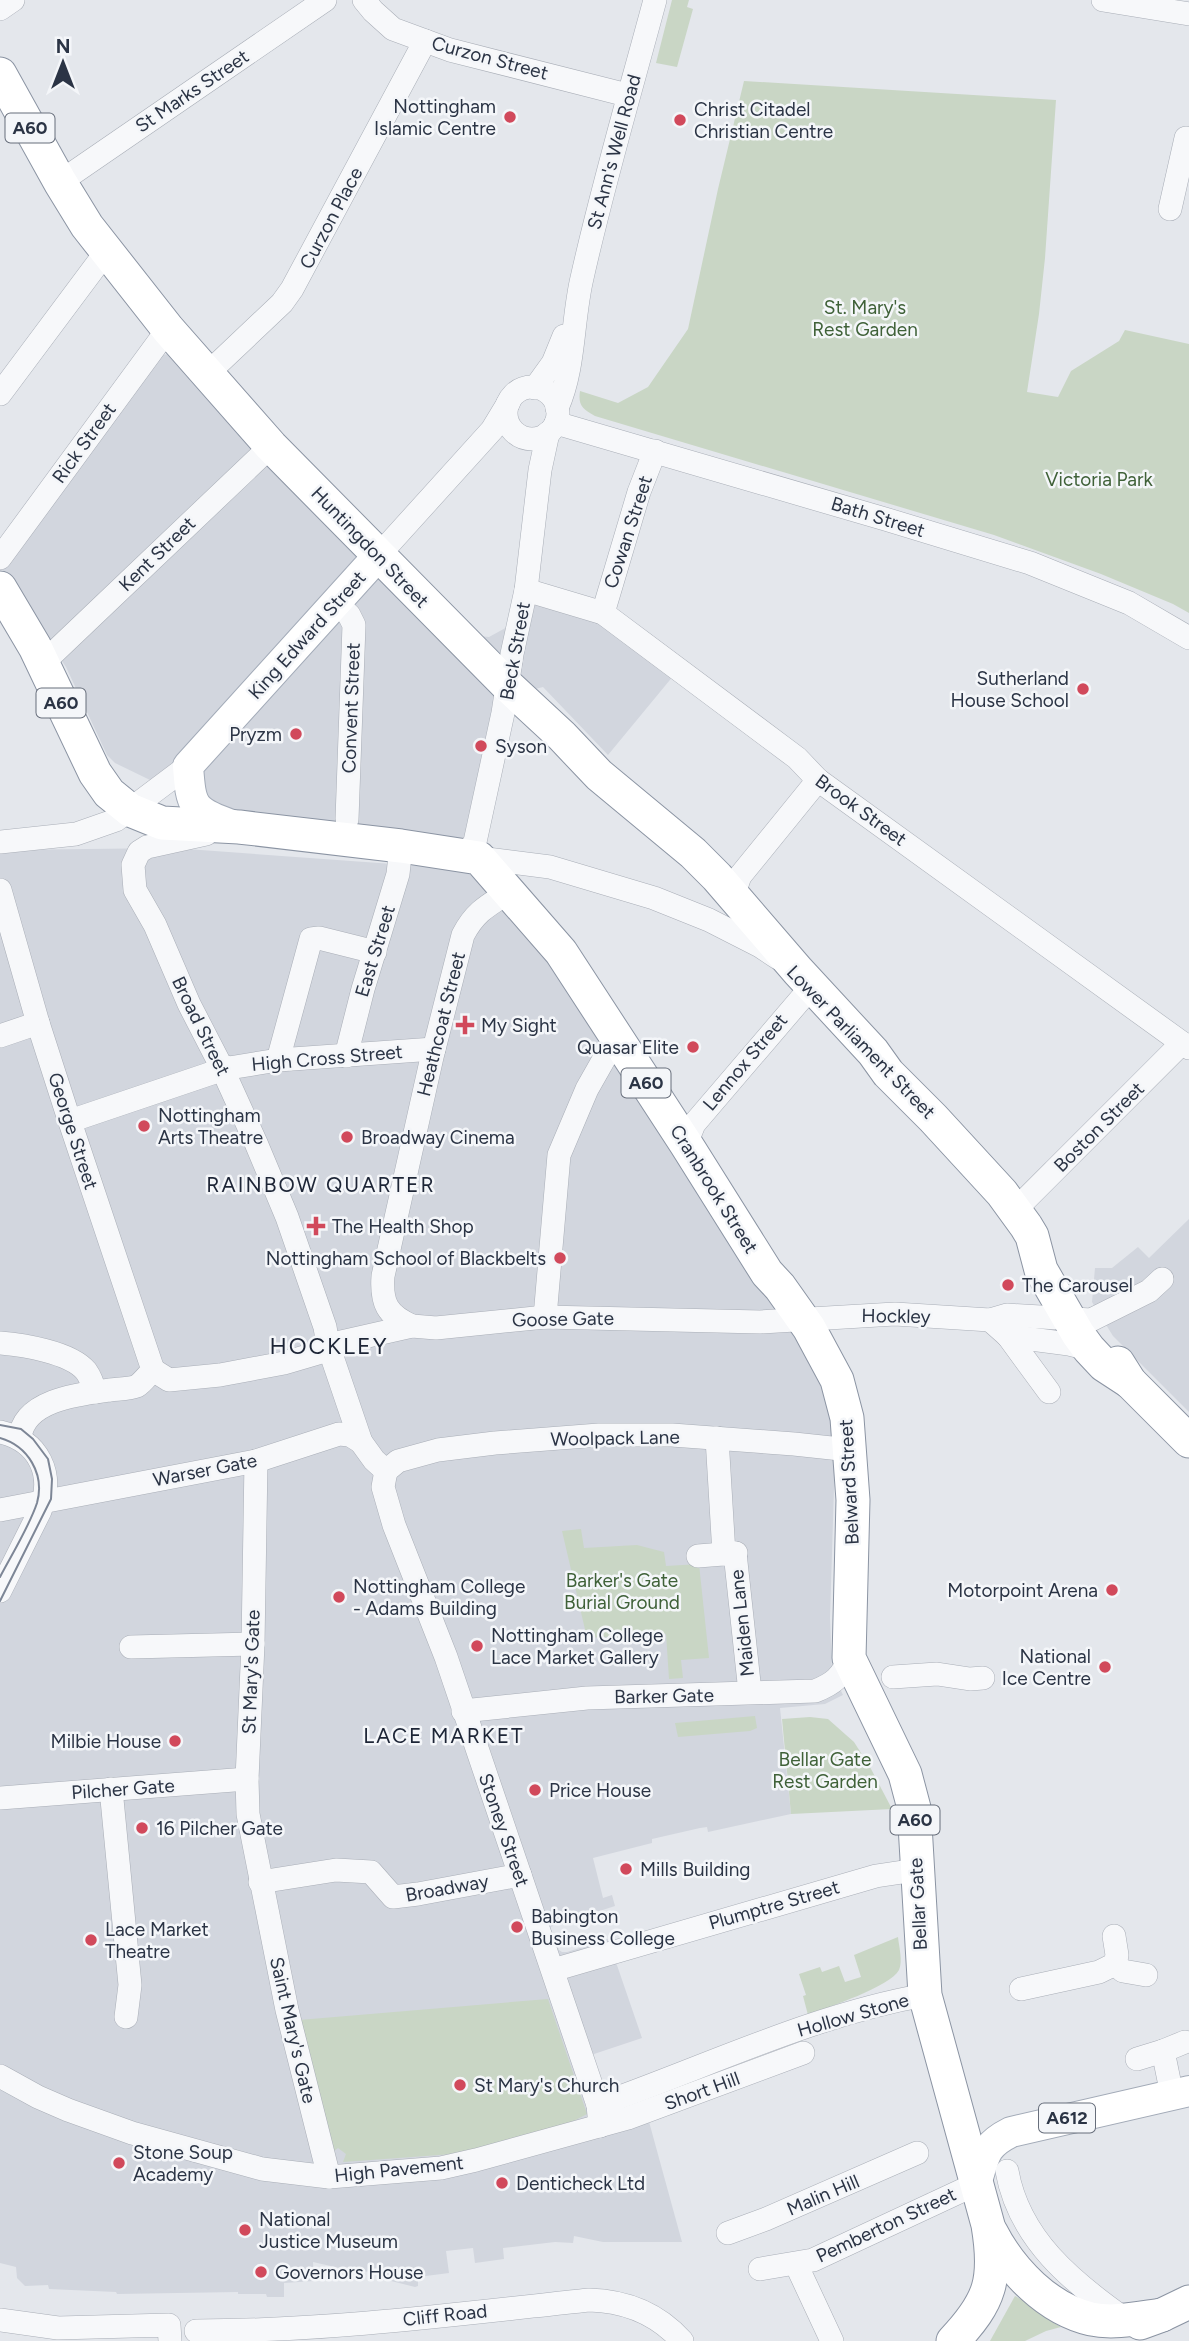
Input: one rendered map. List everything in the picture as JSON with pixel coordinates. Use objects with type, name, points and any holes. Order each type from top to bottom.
[{"type":"highway","name":"Huntingdon Street","points":[[0,74],[60,182],[106,252],[168,329],[271,446],[507,685],[600,775],[693,853],[805,978]]},
{"type":"highway","name":"A60","points":[[0,588],[43,663],[102,783],[109,793],[130,810]]},
{"type":"highway","name":"Lower Parliament Street","points":[[130,810],[162,823],[239,827],[467,856]]},
{"type":"highway","name":"Cranbrook Street","points":[[467,856],[509,892],[555,944],[687,1144],[767,1273],[801,1318]]},
{"type":"highway","name":"Lower Parliament Street","points":[[805,978],[873,1052],[888,1073],[986,1174],[1023,1223],[1055,1258],[1083,1329],[1184,1443]]},
{"type":"highway","name":"Belward Street","points":[[801,1318],[837,1380],[847,1418],[853,1500],[849,1658]]},
{"type":"highway","name":"Bellar Gate","points":[[849,1658],[907,1781],[914,1808],[925,1995]]},
{"type":"highway","name":"Hollow Stone","points":[[925,1995],[976,2184]]},
{"type":"highway","name":"A60","points":[[953,2341],[980,2308],[992,2276],[993,2255],[988,2225],[976,2184]]},
{"type":"highway","points":[[988,2225],[1011,2265],[1047,2298],[1067,2311],[1093,2320],[1126,2320],[1175,2309]]},
{"type":"highway","points":[[1083,2341],[1175,2309]]},
{"type":"main road","name":"King Edward Street","points":[[188,766],[379,556]]},
{"type":"main road","points":[[188,766],[190,796],[201,813],[239,827]]},
{"type":"main road","name":"A612","points":[[976,2184],[987,2150],[996,2140],[1011,2132],[1180,2093]]},
{"type":"street","points":[[0,9],[13,0]]},
{"type":"street","name":"St Marks Street","points":[[60,182],[325,0]]},
{"type":"street","name":"Curzon Street","points":[[364,0],[393,29],[425,41],[450,50],[627,95]]},
{"type":"street","name":"St Ann's Well Road","points":[[554,422],[565,390],[576,305],[627,95],[655,0]]},
{"type":"street","points":[[1113,1],[1189,14]]},
{"type":"street","name":"Curzon Place","points":[[207,373],[282,303],[292,289],[425,41]]},
{"type":"street","points":[[1170,209],[1183,137]]},
{"type":"street","points":[[0,394],[106,252]]},
{"type":"street","name":"St Ann's Well Road","points":[[535,387],[553,363],[576,305]]},
{"type":"street","name":"Rick Street","points":[[0,558],[168,329]]},
{"type":"street","points":[[535,387],[549,394],[554,422],[531,439],[515,433],[507,418],[509,402],[519,391],[535,387]]},
{"type":"street","name":"King Edward Street","points":[[379,556],[492,430],[509,402]]},
{"type":"street","name":"Bath Street","points":[[554,422],[1030,563],[1129,603],[1189,638]]},
{"type":"street","name":"Beck Street","points":[[467,856],[463,854],[475,842],[503,713],[526,590],[540,470],[554,422]]},
{"type":"street","name":"Kent Street","points":[[43,663],[271,446]]},
{"type":"street","name":"Cowan Street","points":[[603,613],[654,451]]},
{"type":"street","name":"Brook Street","points":[[526,590],[603,613],[797,758],[818,780],[1186,1045]]},
{"type":"street","name":"Convent Street","points":[[335,603],[349,615],[354,625],[346,819]]},
{"type":"street","points":[[0,842],[76,834],[116,820],[188,766]]},
{"type":"street","points":[[733,896],[740,876],[818,780]]},
{"type":"street","points":[[38,839],[80,826],[90,819],[96,812],[102,783]]},
{"type":"street","name":"Lower Parliament Street","points":[[133,865],[139,852],[145,848],[239,827]]},
{"type":"street","name":"East Street","points":[[346,1056],[398,874],[401,846]]},
{"type":"street","name":"Lower Parliament Street","points":[[467,856],[550,867],[654,898],[709,920],[760,946],[805,978]]},
{"type":"street","name":"Broad Street","points":[[133,865],[135,890],[155,925],[189,1004],[221,1066],[287,1217],[326,1327],[328,1345]]},
{"type":"street","name":"George Street","points":[[0,890],[69,1121],[153,1370]]},
{"type":"street","name":"Heathcoat Street","points":[[412,1326],[398,1319],[385,1305],[382,1295],[383,1276],[434,1049],[463,935],[471,920],[480,911],[509,892]]},
{"type":"street","points":[[278,1060],[311,939],[319,938],[375,952]]},
{"type":"street","name":"Lennox Street","points":[[687,1144],[694,1124],[805,978]]},
{"type":"street","points":[[0,1036],[38,1023]]},
{"type":"street","points":[[545,1317],[559,1155],[587,1089],[604,1059],[619,1041]]},
{"type":"street","name":"Boston Street","points":[[1023,1223],[1186,1045]]},
{"type":"street","name":"High Cross Street","points":[[221,1066],[229,1068],[278,1060],[434,1049]]},
{"type":"street","points":[[69,1121],[218,1071],[221,1066]]},
{"type":"street","points":[[1008,1336],[1069,1344],[1083,1329],[1149,1292],[1162,1279]]},
{"type":"street","name":"Hockley","points":[[801,1318],[895,1314],[990,1320],[1007,1315],[1083,1329]]},
{"type":"street","name":"Goose Gate","points":[[153,1370],[169,1380],[220,1375],[284,1363],[318,1353],[328,1345],[412,1326],[436,1328],[545,1317],[761,1322],[801,1318]]},
{"type":"street","points":[[990,1320],[1008,1336],[1049,1392]]},
{"type":"street","points":[[0,1343],[32,1346],[76,1363],[92,1380],[94,1392]]},
{"type":"street","points":[[328,1345],[361,1442],[386,1471]]},
{"type":"street","points":[[0,1591],[44,1501],[45,1473],[41,1460],[10,1435],[24,1420],[51,1403],[94,1392],[136,1386],[153,1370]]},
{"type":"street","name":"Warser Gate","points":[[0,1510],[256,1461],[339,1434],[350,1435],[361,1442]]},
{"type":"street","name":"Woolpack Lane","points":[[386,1471],[391,1465],[408,1458],[438,1450],[598,1435],[672,1435],[850,1450]]},
{"type":"street","name":"Maiden Lane","points":[[717,1438],[750,1692]]},
{"type":"street","name":"St Mary's Gate","points":[[256,1461],[253,1644],[247,1779],[248,1814],[260,1882]]},
{"type":"street","name":"Stoney Street","points":[[386,1471],[383,1479],[385,1497],[406,1560],[446,1657],[553,1969],[599,2116]]},
{"type":"street","name":"Maiden Lane","points":[[698,1556],[734,1553]]},
{"type":"street","points":[[131,1647],[253,1644]]},
{"type":"street","name":"Barker Gate","points":[[463,1712],[565,1699],[815,1691],[836,1681],[849,1658]]},
{"type":"street","points":[[893,1676],[937,1674],[970,1679],[983,1678]]},
{"type":"street","name":"Pilcher Gate","points":[[0,1798],[247,1779]]},
{"type":"street","points":[[111,1789],[130,1985],[126,2017]]},
{"type":"street","name":"Broadway","points":[[260,1882],[337,1870],[371,1872],[393,1897],[520,1875]]},
{"type":"street","name":"Plumptre Street","points":[[553,1969],[876,1876],[916,1870]]},
{"type":"street","name":"Saint Mary's Gate","points":[[260,1882],[286,2010],[329,2177]]},
{"type":"street","points":[[1114,1936],[1117,1955],[1115,1964]]},
{"type":"street","points":[[1115,1964],[1123,1971],[1146,1975]]},
{"type":"street","points":[[1021,1989],[1099,1972],[1115,1964]]},
{"type":"street","name":"Hollow Stone","points":[[599,2116],[777,2038],[884,2003],[925,1995]]},
{"type":"street","points":[[1137,2059],[1185,2042]]},
{"type":"street","points":[[1163,2051],[1180,2093]]},
{"type":"street","name":"Short Hill","points":[[599,2116],[661,2106],[803,2053]]},
{"type":"street","name":"High Pavement","points":[[0,2076],[38,2097],[96,2121],[262,2169],[329,2177],[441,2168],[476,2160],[599,2116]]},
{"type":"street","name":"Malin Hill","points":[[728,2233],[917,2153]]},
{"type":"street","points":[[1007,2171],[1016,2203],[1028,2228],[1051,2258],[1071,2280],[1126,2320]]},
{"type":"street","name":"Pemberton Street","points":[[760,2269],[813,2260],[976,2184]]},
{"type":"street","name":"Pemberton Street","points":[[796,2264],[832,2341]]},
{"type":"street","name":"Cliff Road","points":[[196,2331],[278,2329],[394,2320],[589,2300],[620,2303],[642,2311],[662,2322],[682,2341]]},
{"type":"street","points":[[0,2320],[58,2328],[170,2333]]},
{"type":"shaded area","points":[[169,354],[442,632],[489,637],[529,615],[537,601],[604,620],[674,675],[608,755],[543,687],[497,699],[465,844],[214,811],[115,763],[107,755],[66,667],[3,570],[160,355]]},
{"type":"shaded area","points":[[173,848],[476,870],[530,930],[788,1321],[831,1403],[835,1456],[830,1618],[832,1672],[843,1695],[825,1704],[780,1708],[791,1814],[708,1832],[707,1827],[700,1828],[652,1839],[652,1843],[593,1858],[603,1898],[612,1895],[615,1906],[550,1927],[562,1952],[608,1939],[642,2038],[591,2055],[605,2093],[648,2118],[682,2242],[603,2242],[574,2236],[573,2243],[555,2242],[503,2248],[504,2259],[475,2263],[473,2248],[446,2251],[449,2273],[418,2277],[418,2286],[415,2287],[383,2279],[381,2271],[357,2272],[313,2262],[314,2281],[284,2283],[284,2297],[238,2292],[117,2294],[49,2289],[48,2285],[25,2286],[17,2278],[16,2267],[0,2263],[0,850]]},
{"type":"shaded area","points":[[1189,1219],[1189,1412],[1113,1336],[1092,1302],[1095,1268],[1112,1268],[1138,1247],[1149,1258]]},
{"type":"green space","points":[[672,0],[689,0],[687,7],[693,9],[677,67],[656,63]]},
{"type":"green space","name":"St. Mary's Rest Garden","points":[[744,81],[1056,100],[1045,258],[1027,392],[1058,397],[1071,371],[1119,341],[1125,330],[1189,344],[1189,613],[1101,574],[994,535],[595,416],[584,409],[580,403],[580,391],[618,403],[648,387],[688,329]]},
{"type":"green space","name":"Barker's Gate Burial Ground","points":[[581,1529],[584,1548],[637,1545],[664,1552],[666,1566],[699,1564],[709,1658],[681,1660],[683,1678],[669,1679],[666,1634],[587,1638],[562,1531]]},
{"type":"green space","points":[[755,1716],[757,1728],[750,1731],[678,1737],[675,1723]]},
{"type":"green space","name":"Bellar Gate Rest Garden","points":[[782,1719],[828,1719],[854,1742],[892,1809],[791,1814]]},
{"type":"green space","points":[[898,1937],[901,1962],[899,1970],[893,1976],[858,1996],[808,2015],[803,1996],[806,1995],[799,1974],[820,1967],[822,1972],[839,1966],[845,1982],[861,1977],[854,1955]]},
{"type":"green space","points":[[548,1999],[587,2114],[568,2124],[467,2153],[343,2162],[346,2154],[338,2148],[331,2153],[299,2020]]},
{"type":"green space","points":[[1015,2296],[1061,2327],[1025,2341],[990,2341]]},
{"type":"tram line","points":[[0,1425],[21,1429],[33,1439],[48,1459],[52,1479],[51,1499],[0,1601]]},
{"type":"tram line","points":[[0,1438],[19,1447],[26,1454],[39,1482],[37,1503],[30,1521],[0,1577]]},
{"type":"place","name":"Nottingham Islamic Centre","points":[[510,117]]},
{"type":"place","name":"Christ Citadel Christian Centre","points":[[680,120]]},
{"type":"place","name":"Sutherland House School","points":[[1083,689]]},
{"type":"place","name":"Pryzm","points":[[296,734]]},
{"type":"place","name":"Syson","points":[[481,746]]},
{"type":"place","name":"My Sight","points":[[465,1025]]},
{"type":"place","name":"Quasar Elite","points":[[693,1047]]},
{"type":"place","name":"Nottingham Arts Theatre","points":[[144,1126]]},
{"type":"place","name":"Broadway Cinema","points":[[347,1137]]},
{"type":"place","name":"The Health Shop","points":[[316,1226]]},
{"type":"place","name":"Nottingham School of Blackbelts","points":[[560,1258]]},
{"type":"place","name":"The Carousel","points":[[1008,1285]]},
{"type":"place","name":"Motorpoint Arena","points":[[1112,1590]]},
{"type":"place","name":"Nottingham College - Adams Building","points":[[339,1597]]},
{"type":"place","name":"Nottingham College Lace Market Gallery","points":[[477,1646]]},
{"type":"place","name":"National Ice Centre","points":[[1105,1667]]},
{"type":"place","name":"Milbie House","points":[[175,1741]]},
{"type":"place","name":"Price House","points":[[535,1790]]},
{"type":"place","name":"16 Pilcher Gate","points":[[142,1828]]},
{"type":"place","name":"Mills Building","points":[[626,1869]]},
{"type":"place","name":"Babington Business College","points":[[517,1927]]},
{"type":"place","name":"Lace Market Theatre","points":[[91,1940]]},
{"type":"place","name":"St Mary's Church","points":[[460,2085]]},
{"type":"place","name":"Stone Soup Academy","points":[[119,2163]]},
{"type":"place","name":"Denticheck Ltd","points":[[502,2183]]},
{"type":"place","name":"National Justice Museum","points":[[245,2230]]},
{"type":"place","name":"Governors House","points":[[261,2272]]},
{"type":"district","name":"RAINBOW QUARTER","points":[[321,1184]]},
{"type":"district","name":"HOCKLEY","points":[[329,1346]]},
{"type":"district","name":"LACE MARKET","points":[[444,1735]]},
{"type":"park label","name":"Victoria Park","points":[[1099,479]]}]
